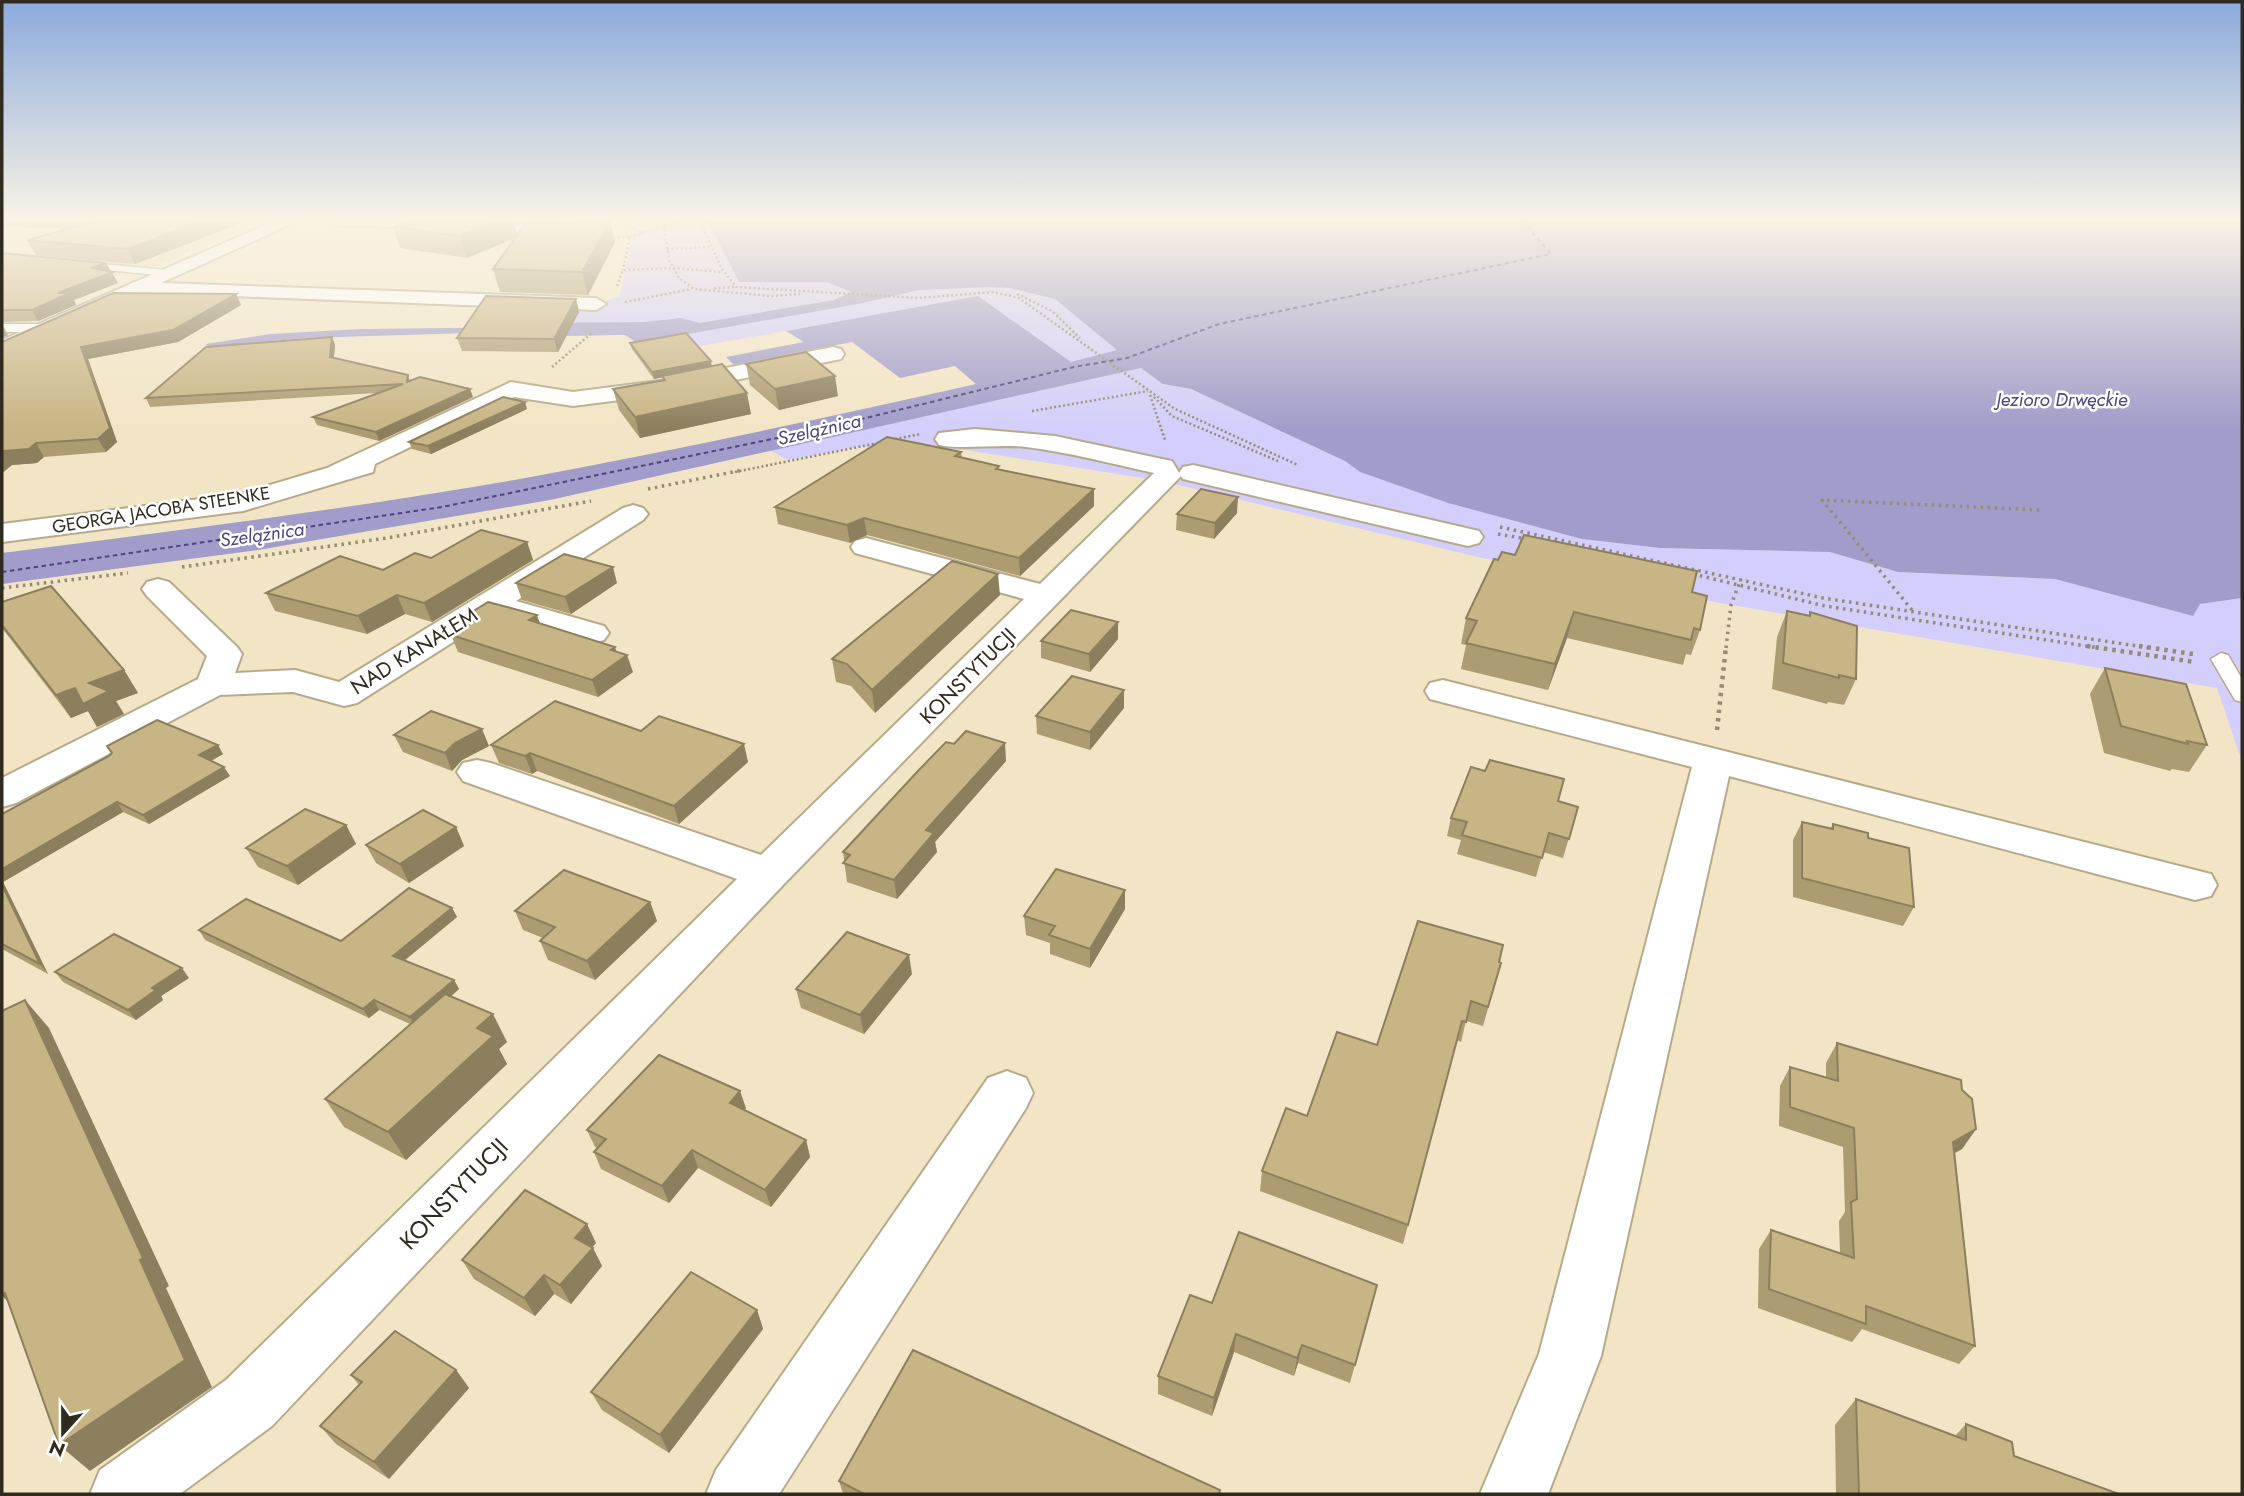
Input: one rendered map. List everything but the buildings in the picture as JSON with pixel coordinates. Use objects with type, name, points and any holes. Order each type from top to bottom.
[{"type":"street","points":[[2,348],[130,290]]},
{"type":"street","points":[[190,290],[597,303]]},
{"type":"street","points":[[338,472],[511,389],[573,399],[659,388],[833,354]]},
{"type":"street","points":[[940,435],[984,434],[1172,463],[1484,532]]},
{"type":"street","name":"KONSTYTUCJI","points":[[124,1494],[248,1403],[768,874],[1049,596],[1172,463]]},
{"type":"street","name":"GEORGA JACOBA STEENKE","points":[[2,533],[243,502],[338,472],[400,464]]},
{"type":"street","name":"NAD KANAŁEM","points":[[2,794],[213,685],[295,681],[344,695],[489,604],[640,501]]},
{"type":"street","points":[[866,547],[1049,596]]},
{"type":"street","points":[[151,577],[225,654],[213,685]]},
{"type":"street","name":"NAD KANAŁEM","points":[[489,604],[592,633]]},
{"type":"street","points":[[1443,691],[2195,885]]},
{"type":"street","points":[[1514,1494],[1570,1356],[1713,760]]},
{"type":"street","points":[[477,772],[768,874]]},
{"type":"street","points":[[740,1494],[1007,1093]]},
{"type":"lane","points":[[2,328],[44,328]]},
{"type":"lane","points":[[2224,663],[2242,696]]},
{"type":"path","points":[[597,303],[658,298],[691,290]]},
{"type":"path","points":[[703,290],[771,296],[807,292]]},
{"type":"path","points":[[768,290],[910,298],[1003,293],[1019,298],[1081,339],[1175,409],[1300,466]]},
{"type":"path","points":[[1021,414],[1149,391]]},
{"type":"path","points":[[1149,391],[1172,463]]},
{"type":"path","points":[[1149,391],[1172,416],[1305,474]]},
{"type":"path","points":[[640,501],[940,435]]},
{"type":"path","points":[[2,589],[151,577],[511,518],[593,500]]},
{"type":"path","points":[[1912,610],[1822,500],[2040,510]]},
{"type":"path","points":[[1484,532],[1741,579],[1823,598],[1912,610],[2224,663]]},
{"type":"path","points":[[1484,532],[1615,555],[1739,586],[1861,612],[2224,663]]},
{"type":"path","points":[[1713,760],[1731,605],[1741,579]]},
{"type":"shaded area","points":[[621,290],[1783,290],[1163,384],[1191,389],[1345,461],[1360,472],[1448,503],[1582,539],[1660,548],[1831,552],[1898,572],[2055,579],[2193,616],[2199,604],[2242,598],[2242,762],[2217,688],[1731,605],[1482,558],[1162,481],[965,450],[857,447],[788,460],[756,443],[1074,367],[937,305],[659,353],[631,331],[530,330],[526,301],[596,304],[620,296]]},
{"type":"water","name":"Jezioro Drwęckie","points":[[846,290],[923,290],[637,343],[625,335],[601,334],[604,329],[306,338],[208,347],[206,344],[270,334],[360,329],[607,326],[681,318],[700,323],[834,300],[851,292]]},
{"type":"water","name":"Jezioro Drwęckie","points":[[1017,290],[2242,290],[2242,598],[2200,604],[2193,616],[2055,579],[1898,572],[1830,552],[1660,548],[1582,539],[1448,503],[1360,472],[1345,461],[1191,389],[1163,384],[1141,368],[550,500],[258,550],[2,584],[2,553],[326,510],[520,479],[748,434],[976,384],[955,366],[900,378],[852,342],[734,365],[726,357],[804,342],[786,331],[978,296],[1071,362],[1117,350],[1055,299]]},
{"type":"waterway","points":[[512,330],[661,329]]},
{"type":"ferry route","points":[[2,572],[442,507],[821,429],[1074,367],[1127,358],[1219,324],[1381,290]]},
{"type":"water label","name":"Szelążnica","points":[[819,429]]},
{"type":"water label","name":"Szelążnica","points":[[262,534]]}]
